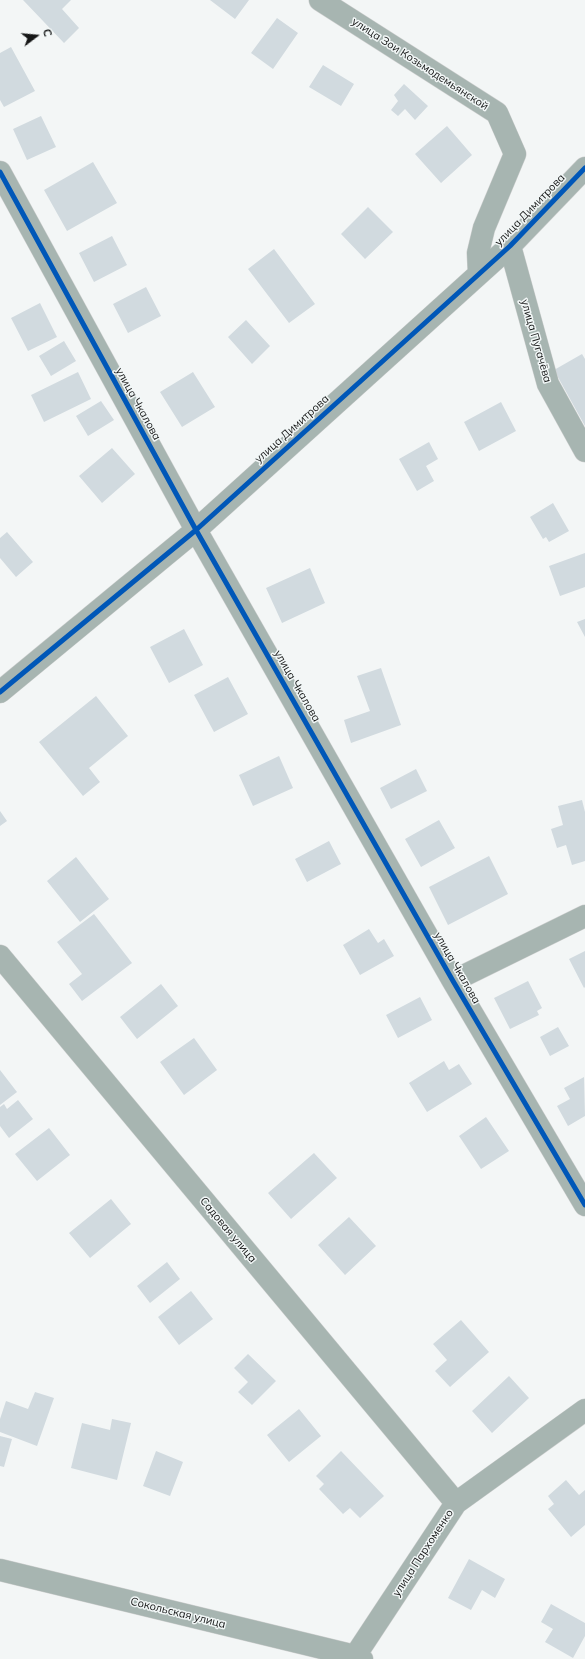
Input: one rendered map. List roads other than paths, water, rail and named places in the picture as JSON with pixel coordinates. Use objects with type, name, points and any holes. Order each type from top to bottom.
[{"type":"street","name":"улица Зои Козьмодемьянской","points":[[320,0],[497,113],[515,154],[484,228],[478,253],[479,274]]},
{"type":"street","name":"улица Димитрова","points":[[0,692],[196,530],[510,246],[585,168]]},
{"type":"street","name":"улица Чкалова","points":[[0,172],[196,530],[453,981],[585,1206]]},
{"type":"street","name":"улица Пугачёва","points":[[510,246],[548,384],[585,451]]},
{"type":"street","points":[[453,981],[585,916]]},
{"type":"street","name":"Садовая улица","points":[[0,956],[456,1503]]},
{"type":"street","name":"улица Пархоменко","points":[[358,1658],[456,1503],[585,1410]]},
{"type":"street","name":"Сокольская улица","points":[[0,1570],[358,1658]]}]
